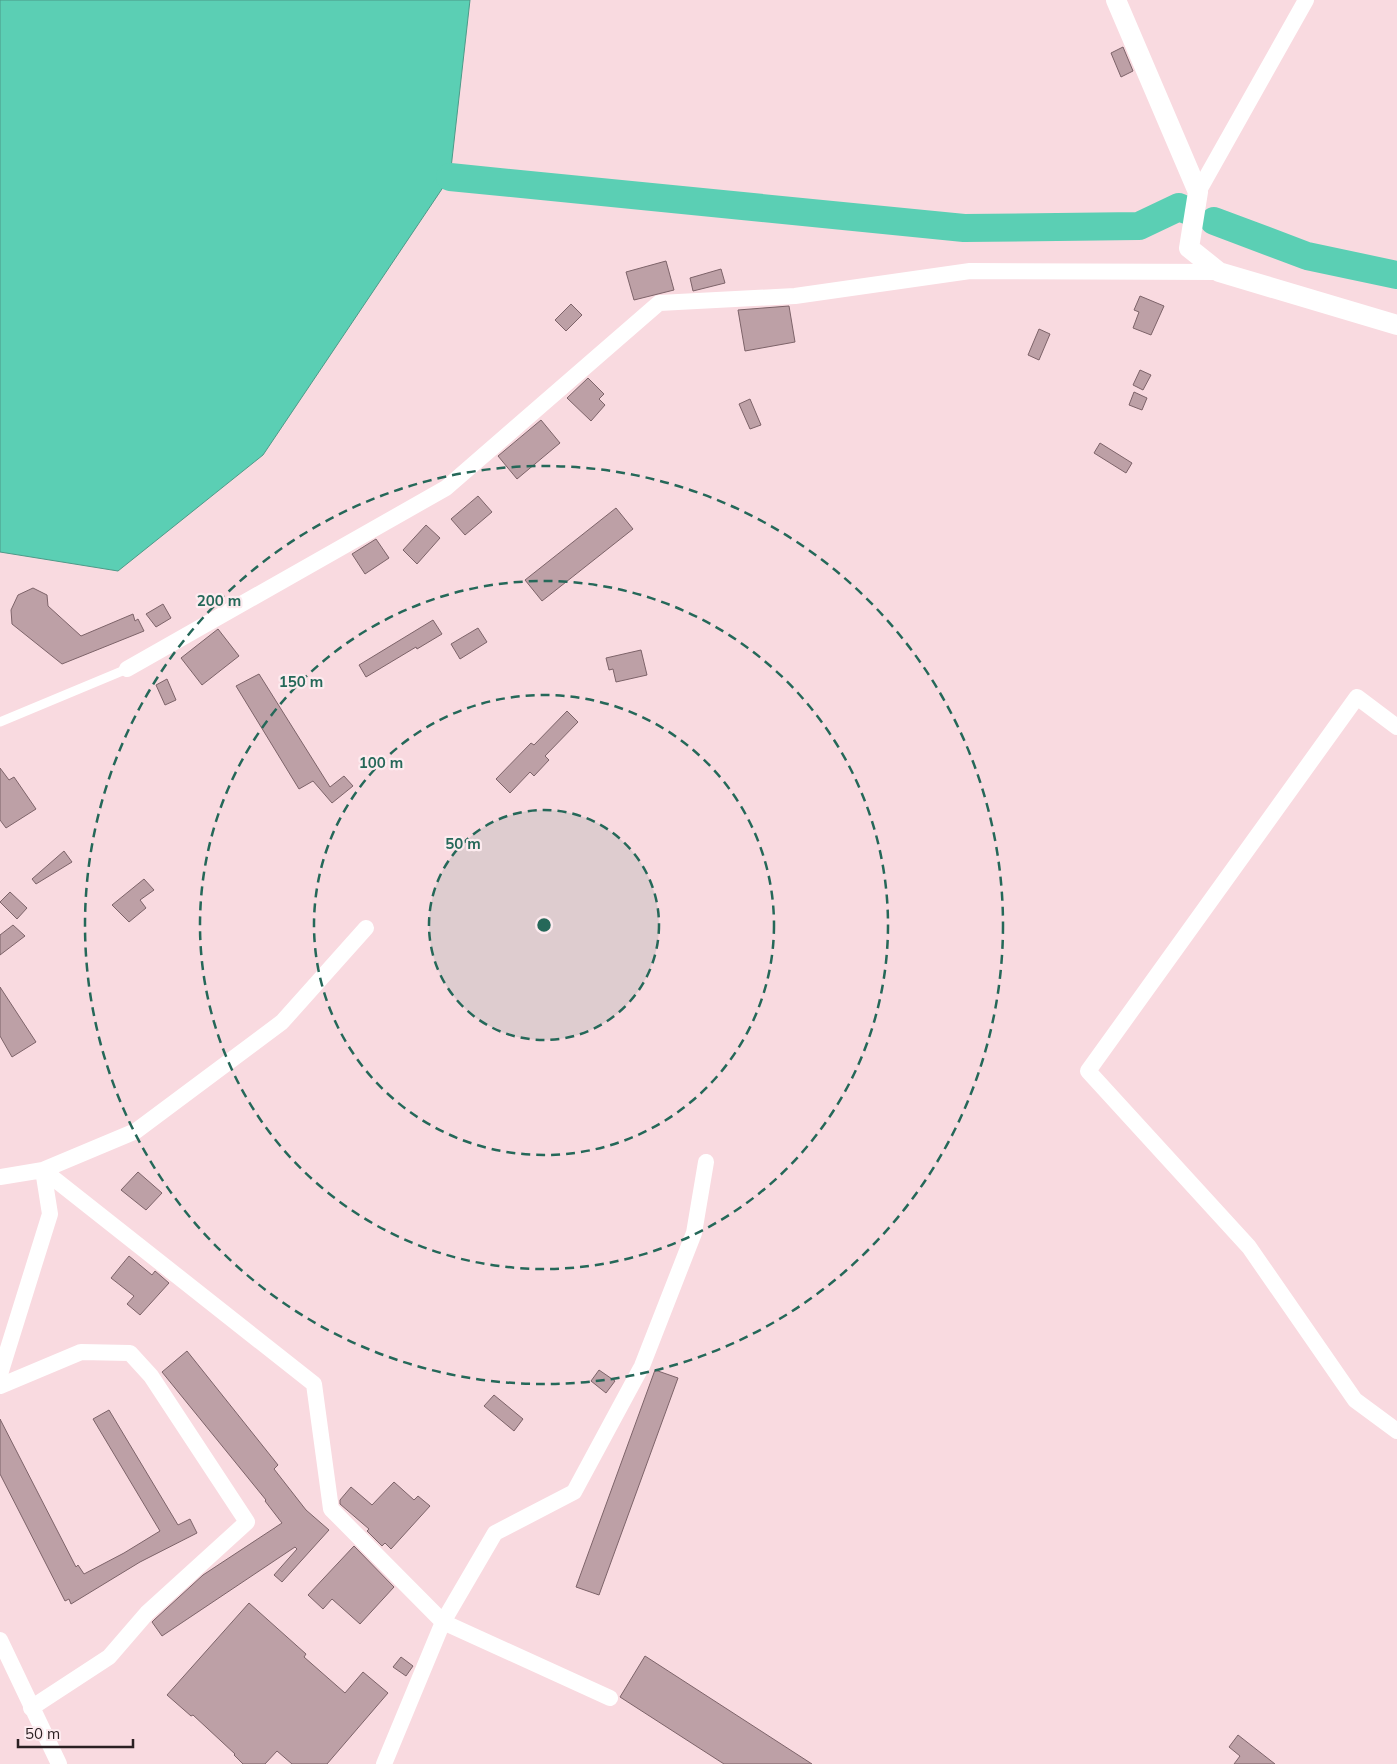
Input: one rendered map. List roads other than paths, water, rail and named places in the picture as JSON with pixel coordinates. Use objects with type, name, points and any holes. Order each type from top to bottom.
[{"type":"street","points":[[1116,0],[1198,192]]},
{"type":"street","points":[[1219,272],[1189,248],[1198,192],[1306,0]]},
{"type":"street","points":[[127,669],[446,488],[659,303],[795,296],[970,271],[1219,272],[1397,325]]},
{"type":"street","points":[[1397,727],[1358,697],[1088,1071],[1249,1247],[1355,1400],[1397,1431]]},
{"type":"street","points":[[0,1177],[43,1170],[136,1131],[282,1022],[366,928]]},
{"type":"street","points":[[384,1764],[443,1622],[495,1533],[574,1492],[642,1366],[694,1233],[706,1162]]},
{"type":"street","points":[[0,1374],[50,1214],[43,1170]]},
{"type":"street","points":[[43,1170],[314,1384],[331,1509],[443,1622],[610,1698]]},
{"type":"street","points":[[0,1386],[81,1352],[130,1352],[150,1376],[247,1522],[147,1613],[109,1657],[31,1708]]},
{"type":"street","points":[[0,1640],[59,1764]]},
{"type":"lane","points":[[0,722],[127,669]]},
{"type":"waterway","points":[[450,177],[964,228],[1139,226],[1179,207],[1186,210]]},
{"type":"waterway","points":[[1214,221],[1307,256],[1397,275]]}]
